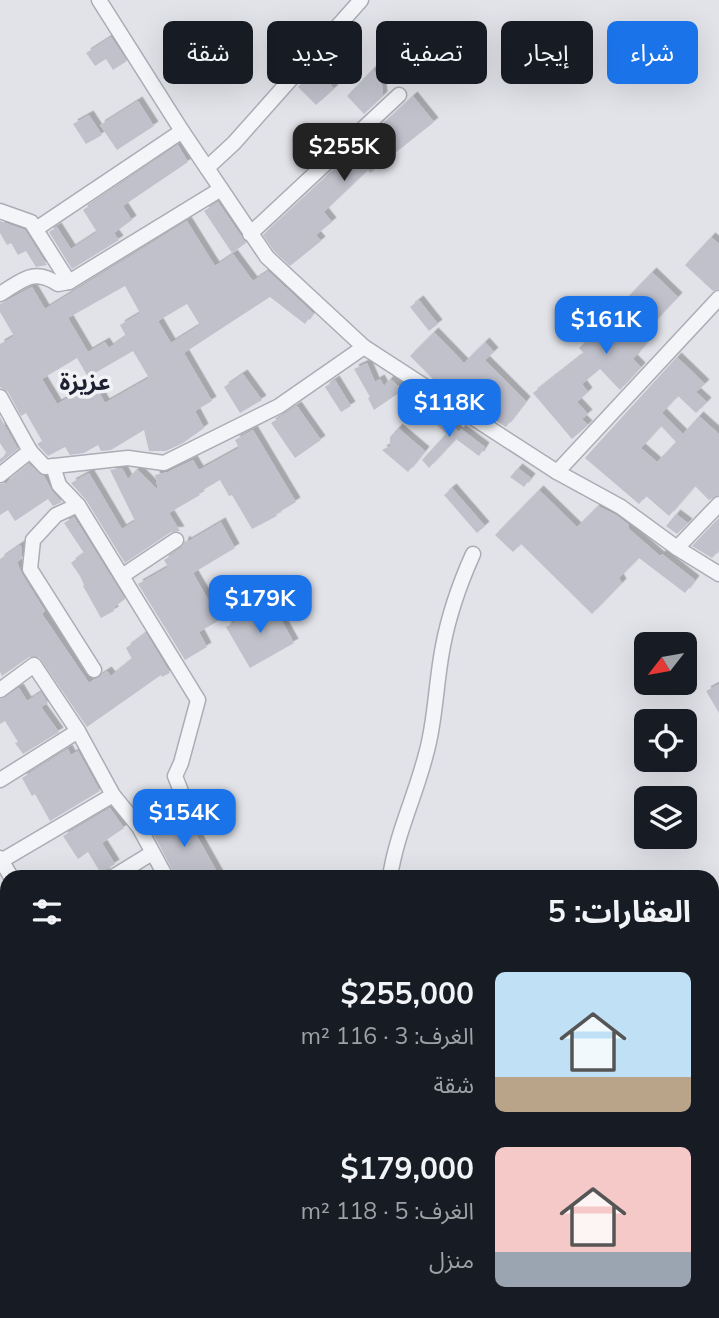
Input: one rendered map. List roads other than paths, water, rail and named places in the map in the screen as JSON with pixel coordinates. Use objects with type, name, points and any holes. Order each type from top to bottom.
[{"type":"street","points":[[99,0],[182,131],[267,257],[364,347],[557,472],[621,507],[677,548],[719,573]]},
{"type":"street","points":[[207,168],[234,143],[361,0]]},
{"type":"street","points":[[250,234],[399,95]]},
{"type":"street","points":[[36,229],[182,131]]},
{"type":"street","points":[[0,294],[32,275],[45,275],[58,284],[69,282],[221,189]]},
{"type":"street","points":[[0,211],[31,222],[69,282]]},
{"type":"street","points":[[557,472],[719,298]]},
{"type":"street","points":[[0,397],[30,451],[45,467],[128,458],[164,463],[279,406],[364,347]]},
{"type":"street","points":[[0,475],[30,451]]},
{"type":"street","points":[[53,466],[59,485],[78,505],[198,700],[175,776],[184,799],[179,805],[139,827]]},
{"type":"street","points":[[677,548],[719,504]]},
{"type":"street","points":[[78,505],[56,515],[33,540],[30,569],[94,670]]},
{"type":"street","points":[[122,576],[176,540]]},
{"type":"street","points":[[391,870],[395,846],[417,789],[430,738],[443,643],[458,586],[473,554]]},
{"type":"street","points":[[0,690],[34,665],[78,730],[113,795],[139,827],[162,870]]},
{"type":"street","points":[[0,780],[78,730]]},
{"type":"street","points":[[1,860],[113,795]]},
{"type":"street","points":[[124,870],[152,853]]},
{"type":"district","name":"عزيزة","points":[[85,382]]}]
